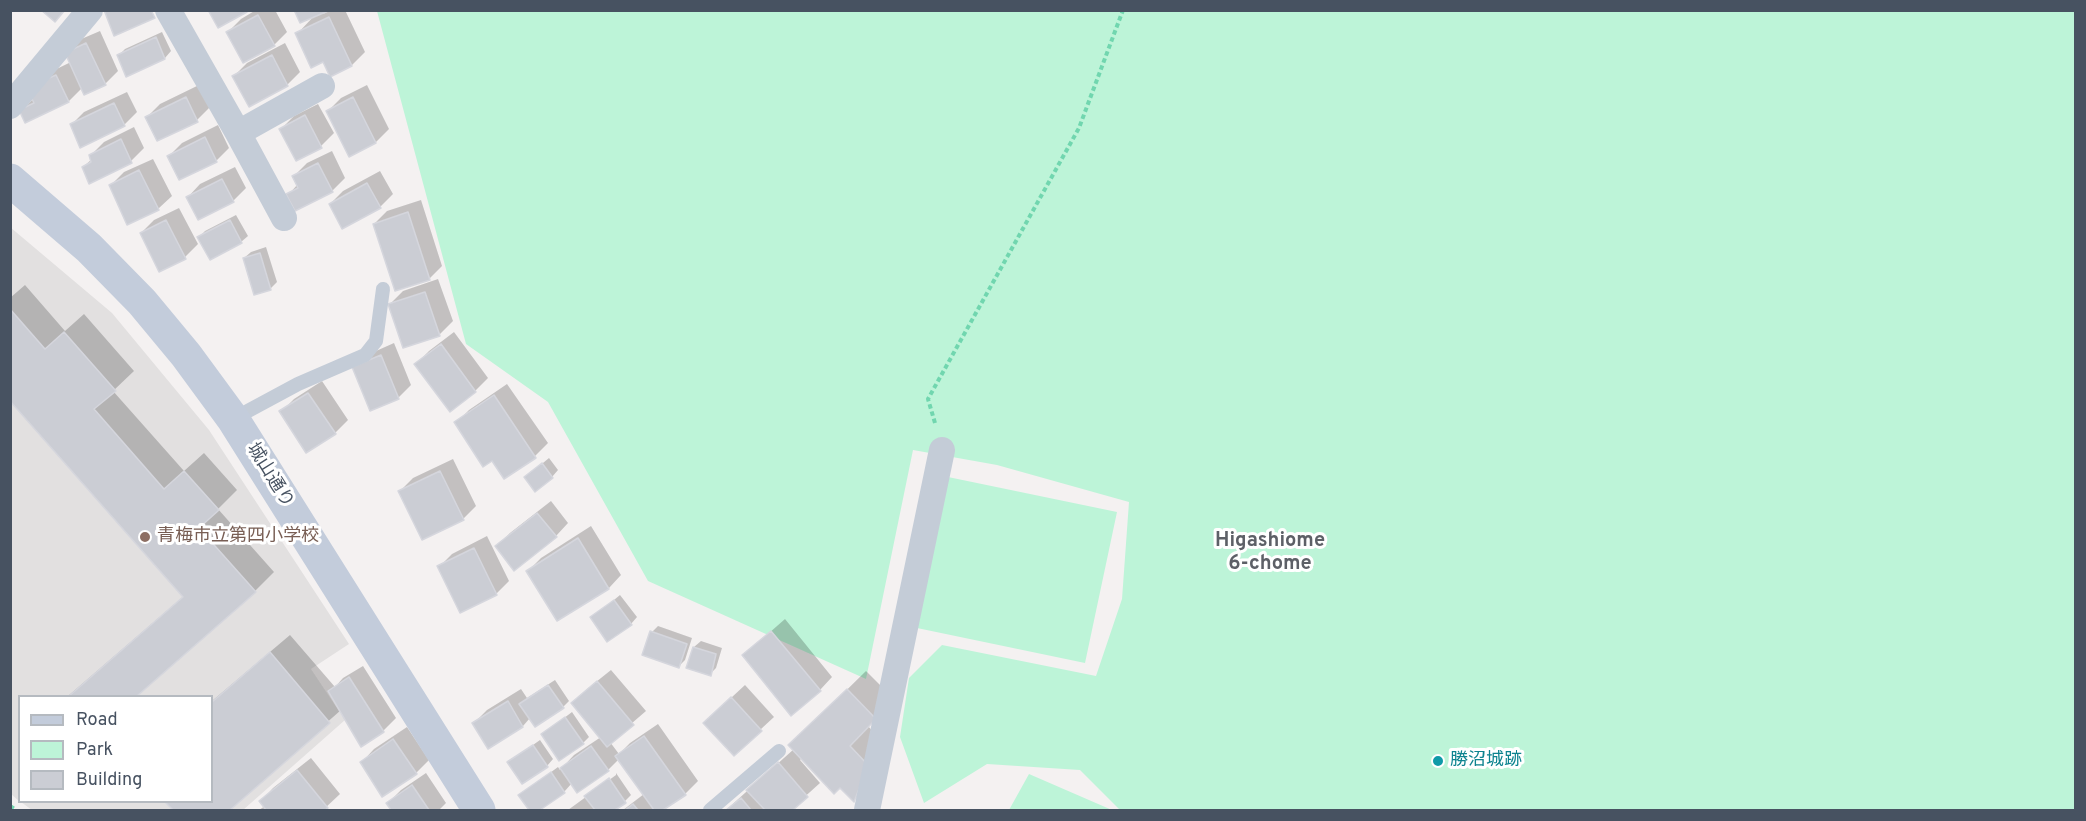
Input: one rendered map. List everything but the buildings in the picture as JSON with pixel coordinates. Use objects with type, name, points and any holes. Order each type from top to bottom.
[{"type":"street","points":[[10,106],[90,10]]},
{"type":"street","points":[[168,10],[284,218]]},
{"type":"street","points":[[238,132],[322,86]]},
{"type":"street","name":"城山通り","points":[[10,180],[89,248],[142,302],[186,355],[233,420],[479,810]]},
{"type":"street","points":[[867,810],[942,450]]},
{"type":"lane","points":[[233,420],[298,384],[365,355],[375,341],[383,289]]},
{"type":"lane","points":[[710,810],[779,751]]},
{"type":"path","points":[[942,450],[928,399],[1079,128],[1124,10]]},
{"type":"path","points":[[10,806],[16,810]]},
{"type":"shaded area","name":"青梅市立第四小学校","points":[[10,227],[112,313],[209,430],[349,644],[311,669],[345,720],[243,810],[32,810],[22,803],[213,803],[213,695],[18,695],[18,800],[11,794]]},
{"type":"green space","points":[[377,11],[2075,11],[2075,810],[1120,810],[1080,770],[987,764],[924,803],[900,737],[909,678],[942,645],[1096,676],[1122,599],[1129,502],[997,465],[913,450],[866,679],[648,581],[548,402],[466,344]]},
{"type":"green space","points":[[948,477],[1117,512],[1085,663],[917,628]]},
{"type":"green space","points":[[1029,774],[1112,810],[1009,810]]},
{"type":"place","name":"青梅市立第四小学校","points":[[145,537]]},
{"type":"place","name":"勝沼城跡","points":[[1438,761]]},
{"type":"district","name":"Higashiome 6-chome","points":[[1270,554]]}]
